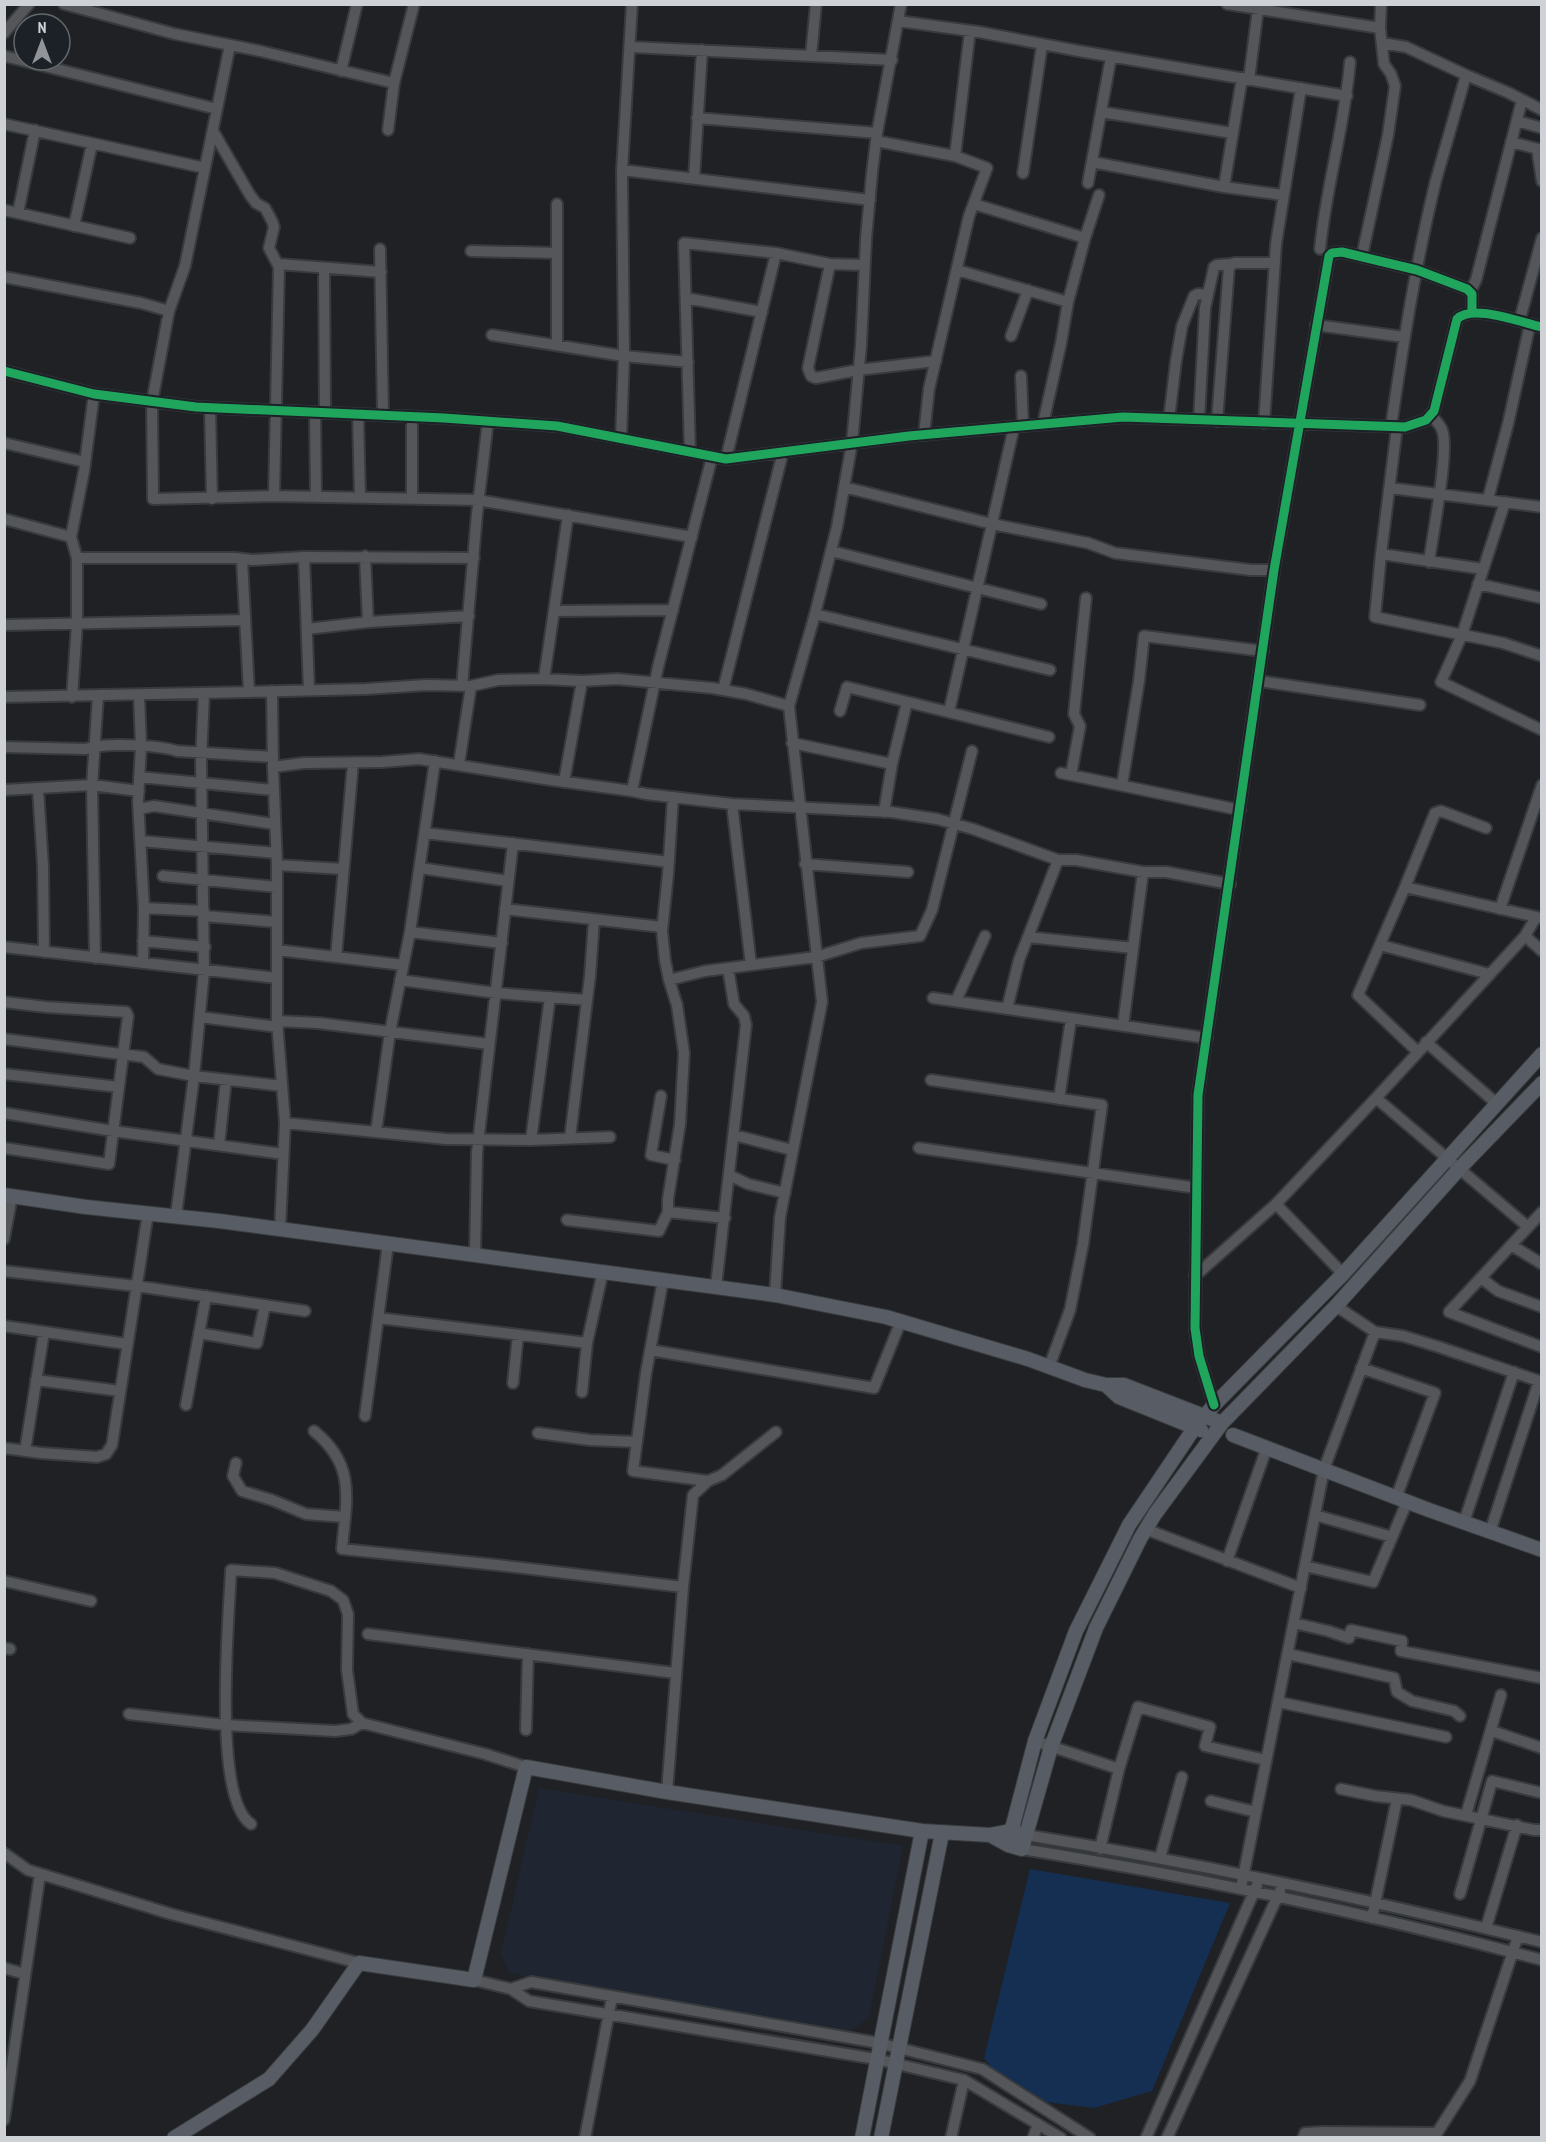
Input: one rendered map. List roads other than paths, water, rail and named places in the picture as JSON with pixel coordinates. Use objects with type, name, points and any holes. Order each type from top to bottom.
[{"type":"main road","points":[[1010,1838],[1035,1741],[1076,1630],[1129,1525],[1195,1427],[1343,1274],[1542,1054]]},
{"type":"main road","points":[[174,2138],[269,2079],[312,2030],[359,1963],[474,1980],[526,1767],[667,1792],[922,1831],[990,1835],[1024,1842],[1052,1747],[1099,1620],[1146,1529],[1222,1423],[1336,1306],[1460,1168],[1542,1083]]},
{"type":"main road","points":[[8,1196],[280,1229],[775,1295],[901,1321],[1106,1385],[1124,1385],[1222,1423]]},
{"type":"main road","points":[[1106,1385],[1119,1397],[1213,1435]]},
{"type":"main road","points":[[1233,1434],[1401,1500],[1542,1550]]},
{"type":"main road","points":[[862,2138],[922,1831]]},
{"type":"main road","points":[[881,2138],[942,1833]]},
{"type":"street","points":[[4,33],[29,4]]},
{"type":"street","points":[[64,4],[101,9],[175,34],[394,83]]},
{"type":"street","points":[[341,71],[357,4]]},
{"type":"street","points":[[388,130],[394,83],[414,4]]},
{"type":"street","points":[[621,438],[624,356],[622,170],[632,4]]},
{"type":"street","points":[[810,56],[816,4]]},
{"type":"street","points":[[775,1295],[780,1217],[822,1002],[789,706],[831,551],[852,443],[861,346],[864,265],[877,137],[901,4]]},
{"type":"street","points":[[1227,4],[1380,28]]},
{"type":"street","points":[[1362,256],[1394,98],[1394,79],[1384,64],[1380,28],[1381,4]]},
{"type":"street","points":[[1224,187],[1232,133],[1246,79],[1258,9]]},
{"type":"street","points":[[898,21],[970,31],[1347,96]]},
{"type":"street","points":[[955,156],[970,31]]},
{"type":"street","points":[[1382,43],[1406,47],[1542,110]]},
{"type":"street","points":[[230,45],[185,266],[170,311],[152,402],[153,499],[274,496],[478,500],[692,537]]},
{"type":"street","points":[[1023,174],[1042,45]]},
{"type":"street","points":[[631,47],[892,60]]},
{"type":"street","points":[[694,178],[702,50]]},
{"type":"street","points":[[4,56],[217,109]]},
{"type":"street","points":[[1088,183],[1111,57]]},
{"type":"street","points":[[1320,249],[1323,212],[1347,96],[1350,62]]},
{"type":"street","points":[[1466,75],[1436,182],[1404,337],[1375,617],[1503,643],[1542,656]]},
{"type":"street","points":[[1264,423],[1276,244],[1301,88]]},
{"type":"street","points":[[1472,313],[1470,292],[1476,280],[1522,100]]},
{"type":"street","points":[[1101,112],[1232,133]]},
{"type":"street","points":[[697,118],[877,137],[955,156],[987,168],[974,204],[957,270],[929,389],[924,435]]},
{"type":"street","points":[[1517,121],[1542,128]]},
{"type":"street","points":[[4,124],[205,168]]},
{"type":"street","points":[[18,213],[35,130]]},
{"type":"street","points":[[213,131],[250,195],[256,203],[265,208],[273,221],[274,227],[269,248],[278,264],[274,496]]},
{"type":"street","points":[[1511,142],[1539,149],[1542,181]]},
{"type":"street","points":[[74,226],[92,144]]},
{"type":"street","points":[[1092,162],[1224,187],[1283,195]]},
{"type":"street","points":[[622,170],[870,200]]},
{"type":"street","points":[[1043,424],[1068,302],[1084,238],[1099,195]]},
{"type":"street","points":[[557,204],[557,345]]},
{"type":"street","points":[[974,204],[1084,238]]},
{"type":"street","points":[[4,210],[130,238]]},
{"type":"street","points":[[1488,499],[1531,324],[1542,238]]},
{"type":"street","points":[[690,453],[684,243],[777,253],[830,264],[864,265]]},
{"type":"street","points":[[380,249],[383,415]]},
{"type":"street","points":[[471,250],[557,253]]},
{"type":"street","points":[[1214,1405],[1199,1356],[1195,1328],[1198,1095],[1274,570],[1329,256],[1332,253],[1342,252],[1417,270],[1470,292]]},
{"type":"street","points":[[726,459],[777,253]]},
{"type":"street","points":[[1199,420],[1207,295],[1214,267],[1231,264],[1275,263]]},
{"type":"street","points":[[278,264],[381,272]]},
{"type":"street","points":[[830,264],[808,373],[816,378],[858,370],[936,361]]},
{"type":"street","points":[[1217,421],[1231,264]]},
{"type":"street","points":[[316,497],[324,268]]},
{"type":"street","points":[[957,270],[1068,302]]},
{"type":"street","points":[[4,277],[141,303],[170,311]]},
{"type":"street","points":[[1011,336],[1028,290]]},
{"type":"street","points":[[1169,419],[1182,326],[1194,296],[1207,295]]},
{"type":"street","points":[[686,298],[762,312]]},
{"type":"street","points":[[4,372],[94,394],[210,408],[383,415],[557,426],[726,459],[924,435],[1123,417],[1394,427],[1415,425],[1431,415],[1437,402],[1457,320],[1465,313],[1531,324]]},
{"type":"street","points":[[1316,325],[1404,337]]},
{"type":"street","points":[[492,335],[624,356],[688,362]]},
{"type":"street","points":[[949,712],[992,524],[1019,427],[1021,376]]},
{"type":"street","points":[[72,697],[77,624],[77,558],[71,537],[85,462],[94,394]]},
{"type":"street","points":[[210,408],[212,499]]},
{"type":"street","points":[[358,414],[360,497]]},
{"type":"street","points":[[1429,562],[1440,494],[1444,436],[1440,426],[1431,415]]},
{"type":"street","points":[[412,417],[412,498]]},
{"type":"street","points":[[459,764],[478,500],[488,421]]},
{"type":"street","points":[[4,443],[85,462]]},
{"type":"street","points":[[723,690],[783,452]]},
{"type":"street","points":[[632,790],[655,681],[712,457]]},
{"type":"street","points":[[844,488],[992,524],[1088,543],[1116,553],[1251,570],[1274,570]]},
{"type":"street","points":[[1390,488],[1542,507]]},
{"type":"street","points":[[1505,502],[1462,634],[1442,679],[1443,685],[1542,730]]},
{"type":"street","points":[[544,679],[568,515]]},
{"type":"street","points":[[4,519],[71,537]]},
{"type":"street","points":[[831,551],[1041,604]]},
{"type":"street","points":[[1381,554],[1483,569]]},
{"type":"street","points":[[77,558],[235,558],[242,560],[365,556],[474,558]]},
{"type":"street","points":[[365,556],[368,622]]},
{"type":"street","points":[[304,557],[309,690]]},
{"type":"street","points":[[242,560],[249,692]]},
{"type":"street","points":[[1478,584],[1542,598]]},
{"type":"street","points":[[1086,598],[1074,714],[1080,726],[1066,774],[1240,810]]},
{"type":"street","points":[[554,611],[673,610]]},
{"type":"street","points":[[815,614],[1050,670]]},
{"type":"street","points":[[306,629],[368,622],[469,616]]},
{"type":"street","points":[[4,625],[245,620]]},
{"type":"street","points":[[1122,785],[1144,636],[1263,651]]},
{"type":"street","points":[[4,697],[204,694],[427,685],[466,686],[498,680],[617,679],[655,681],[723,690],[772,700],[789,706]]},
{"type":"street","points":[[564,782],[582,681]]},
{"type":"street","points":[[1258,681],[1420,705]]},
{"type":"street","points":[[840,711],[847,687],[1049,737]]},
{"type":"street","points":[[273,691],[273,790],[277,865],[277,1024],[285,1123],[280,1229]]},
{"type":"street","points":[[176,1216],[194,1076],[204,971],[201,784],[204,694]]},
{"type":"street","points":[[139,695],[141,746],[139,809],[144,908],[143,963]]},
{"type":"street","points":[[95,958],[92,785],[98,696]]},
{"type":"street","points":[[884,812],[892,764],[907,702]]},
{"type":"street","points":[[792,743],[892,764]]},
{"type":"street","points":[[4,747],[86,749],[94,746],[141,746],[273,762],[304,763],[419,759],[564,782],[732,804],[884,812],[937,819],[1058,860],[1076,860],[1143,872],[1166,872],[1230,884]]},
{"type":"street","points":[[669,981],[705,971],[816,957],[861,943],[920,936],[932,910],[972,751]]},
{"type":"street","points":[[376,1132],[390,1032],[410,932],[435,761]]},
{"type":"street","points":[[336,957],[353,763]]},
{"type":"street","points":[[139,777],[273,790]]},
{"type":"street","points":[[4,790],[92,785],[139,790]]},
{"type":"street","points":[[1500,909],[1542,785]]},
{"type":"street","points":[[38,789],[43,866],[44,952]]},
{"type":"street","points":[[567,1220],[659,1231],[668,1212],[680,1124],[684,1053],[677,1005],[669,981],[662,927],[673,797]]},
{"type":"street","points":[[732,804],[750,965]]},
{"type":"street","points":[[139,809],[154,806],[274,824]]},
{"type":"street","points":[[1418,1052],[1358,995],[1435,813],[1442,811],[1486,828]]},
{"type":"street","points":[[425,833],[669,862]]},
{"type":"street","points":[[141,841],[276,853]]},
{"type":"street","points":[[475,1255],[479,1139],[513,843]]},
{"type":"street","points":[[1007,1009],[1018,960],[1058,860]]},
{"type":"street","points":[[805,864],[908,872]]},
{"type":"street","points":[[277,865],[343,869]]},
{"type":"street","points":[[420,868],[508,881]]},
{"type":"street","points":[[1123,1026],[1143,872]]},
{"type":"street","points":[[163,876],[277,887]]},
{"type":"street","points":[[1196,1276],[1276,1204],[1525,936],[1539,918],[1405,887]]},
{"type":"street","points":[[144,908],[277,922]]},
{"type":"street","points":[[505,909],[662,927]]},
{"type":"street","points":[[570,1138],[594,920]]},
{"type":"street","points":[[410,932],[502,943]]},
{"type":"street","points":[[956,1002],[985,936]]},
{"type":"street","points":[[1525,936],[1542,951]]},
{"type":"street","points":[[1028,937],[1133,948]]},
{"type":"street","points":[[143,941],[205,946]]},
{"type":"street","points":[[1380,945],[1490,974]]},
{"type":"street","points":[[4,947],[277,978]]},
{"type":"street","points":[[277,950],[403,965]]},
{"type":"street","points":[[716,1286],[746,1025],[744,1016],[734,1004],[728,968]]},
{"type":"street","points":[[400,980],[496,993],[587,1000]]},
{"type":"street","points":[[531,1140],[550,997]]},
{"type":"street","points":[[933,998],[1207,1038]]},
{"type":"street","points":[[4,1002],[126,1012],[128,1016],[109,1164],[4,1148]]},
{"type":"street","points":[[200,1017],[277,1024],[318,1023],[489,1044]]},
{"type":"street","points":[[1059,1099],[1071,1018]]},
{"type":"street","points":[[4,1039],[144,1057],[158,1069],[194,1076],[282,1086]]},
{"type":"street","points":[[1426,1041],[1496,1103]]},
{"type":"street","points":[[4,1074],[119,1087]]},
{"type":"street","points":[[219,1145],[226,1080]]},
{"type":"street","points":[[931,1080],[1102,1106],[1071,1310],[1049,1367]]},
{"type":"street","points":[[661,1096],[651,1155],[675,1160]]},
{"type":"street","points":[[1376,1098],[1528,1227]]},
{"type":"street","points":[[4,1113],[113,1131],[283,1154]]},
{"type":"street","points":[[285,1123],[446,1139],[531,1140],[610,1137]]},
{"type":"street","points":[[734,1135],[792,1150]]},
{"type":"street","points":[[919,1148],[1197,1188]]},
{"type":"street","points":[[729,1175],[748,1184],[785,1193]]},
{"type":"street","points":[[4,1239],[8,1196]]},
{"type":"street","points":[[1276,1204],[1343,1274]]},
{"type":"street","points":[[668,1212],[725,1218]]},
{"type":"street","points":[[1542,1212],[1449,1312],[1542,1347]]},
{"type":"street","points":[[4,1448],[98,1457],[106,1454],[112,1445],[148,1213]]},
{"type":"street","points":[[365,1416],[388,1244]]},
{"type":"street","points":[[1511,1245],[1542,1264]]},
{"type":"street","points":[[4,1271],[136,1286],[305,1311]]},
{"type":"street","points":[[582,1392],[587,1343],[603,1271]]},
{"type":"street","points":[[1481,1278],[1498,1291],[1542,1307]]},
{"type":"street","points":[[663,1280],[650,1350],[633,1471],[708,1481]]},
{"type":"street","points":[[186,1405],[206,1296]]},
{"type":"street","points":[[199,1334],[257,1343],[265,1305]]},
{"type":"street","points":[[1336,1306],[1374,1332],[1402,1336],[1540,1382],[1490,1532]]},
{"type":"street","points":[[378,1318],[587,1343]]},
{"type":"street","points":[[650,1350],[874,1388],[901,1321]]},
{"type":"street","points":[[4,1326],[127,1344]]},
{"type":"street","points":[[25,1451],[44,1332]]},
{"type":"street","points":[[1241,1888],[1324,1469],[1374,1332]]},
{"type":"street","points":[[513,1383],[518,1335]]},
{"type":"street","points":[[1305,1566],[1373,1582],[1392,1537],[1401,1500],[1435,1393],[1361,1368]]},
{"type":"street","points":[[1464,1522],[1514,1372]]},
{"type":"street","points":[[36,1380],[120,1390]]},
{"type":"street","points":[[1222,1423],[1233,1434]]},
{"type":"street","points":[[314,1431],[328,1443],[344,1466],[346,1497],[342,1550],[497,1565],[683,1587]]},
{"type":"street","points":[[667,1792],[675,1673],[693,1495],[708,1481],[722,1475],[776,1432]]},
{"type":"street","points":[[538,1433],[581,1439],[637,1442]]},
{"type":"street","points":[[1213,1435],[1233,1434]]},
{"type":"street","points":[[1227,1561],[1267,1447]]},
{"type":"street","points":[[236,1463],[233,1476],[242,1491],[306,1514],[345,1517]]},
{"type":"street","points":[[1315,1515],[1392,1537]]},
{"type":"street","points":[[1146,1529],[1301,1588]]},
{"type":"street","points":[[251,1824],[245,1820],[240,1811],[232,1790],[228,1764],[225,1725],[231,1570],[274,1574],[331,1592],[344,1600],[348,1614],[348,1670],[353,1714],[362,1723],[485,1754],[526,1767]]},
{"type":"street","points":[[4,1581],[91,1601]]},
{"type":"street","points":[[1294,1623],[1349,1638],[1351,1630],[1402,1641],[1401,1651],[1542,1678]]},
{"type":"street","points":[[368,1634],[675,1673]]},
{"type":"street","points":[[526,1730],[528,1654]]},
{"type":"street","points":[[1288,1654],[1394,1678],[1397,1692],[1412,1701],[1454,1711],[1460,1716]]},
{"type":"street","points":[[1466,1815],[1501,1695]]},
{"type":"street","points":[[1278,1702],[1446,1737]]},
{"type":"street","points":[[1100,1848],[1119,1769],[1138,1707],[1210,1727],[1205,1746],[1266,1760]]},
{"type":"street","points":[[129,1714],[225,1725],[335,1731],[351,1729],[362,1723]]},
{"type":"street","points":[[1492,1731],[1542,1748]]},
{"type":"street","points":[[1035,1741],[1119,1769]]},
{"type":"street","points":[[1160,1858],[1182,1776]]},
{"type":"street","points":[[1460,1894],[1492,1781],[1542,1793]]},
{"type":"street","points":[[1341,1789],[1411,1800],[1443,1811],[1542,1830]]},
{"type":"street","points":[[1372,1918],[1397,1799]]},
{"type":"street","points":[[1211,1802],[1256,1812]]},
{"type":"street","points":[[1486,1928],[1517,1825]]},
{"type":"street","points":[[1024,1842],[1100,1848],[1261,1877],[1376,1901],[1542,1942]]},
{"type":"street","points":[[1024,1842],[1278,1896],[1513,1953],[1541,1957]]},
{"type":"street","points":[[4,1853],[28,1870],[40,1874],[171,1914],[359,1963]]},
{"type":"street","points":[[4,2120],[8,2068],[40,1874]]},
{"type":"street","points":[[1146,2138],[1261,1877]]},
{"type":"street","points":[[1167,2138],[1283,1882]]},
{"type":"street","points":[[1303,2138],[1305,2133],[1323,2132],[1437,2133],[1470,2081],[1518,1936]]},
{"type":"street","points":[[4,1968],[25,1974]]},
{"type":"street","points":[[474,1980],[512,1989],[529,2001],[895,2062],[964,2080],[1061,2138]]},
{"type":"street","points":[[512,1989],[531,1982],[898,2047],[982,2069],[1090,2138]]},
{"type":"street","points":[[585,2138],[612,1997]]},
{"type":"street","points":[[951,2138],[964,2080]]},
{"type":"street","points":[[1033,2138],[1038,2124]]}]
